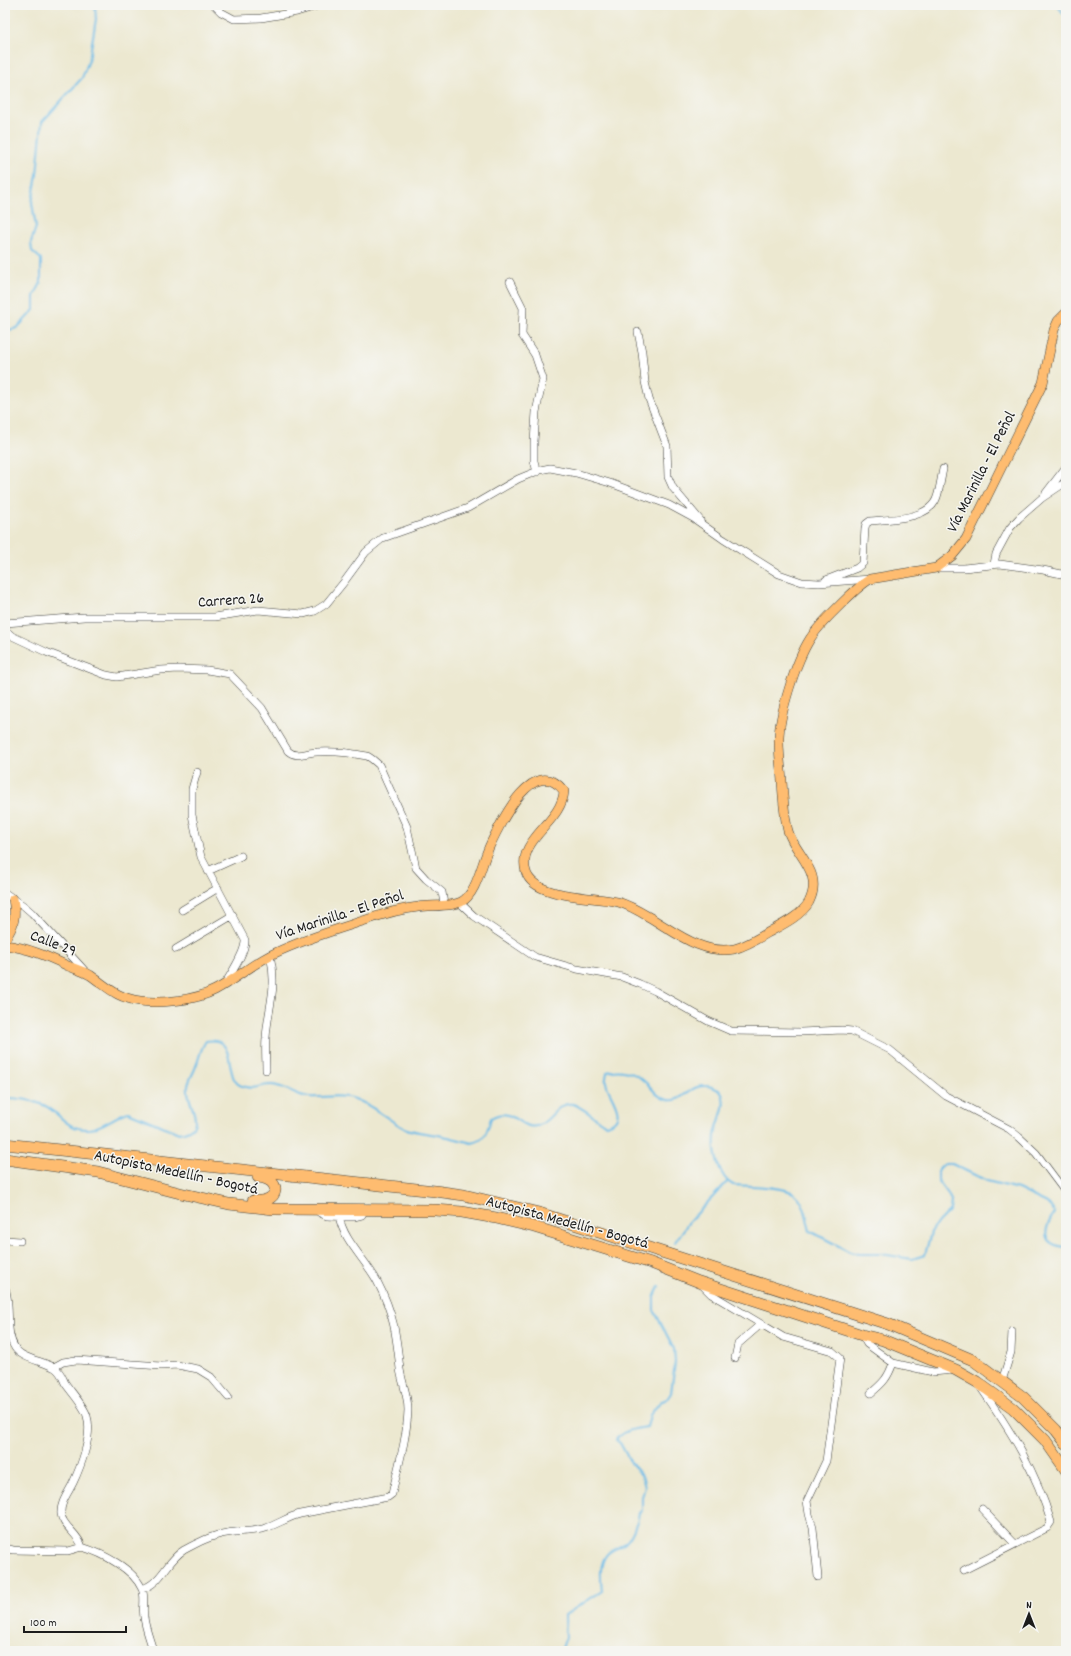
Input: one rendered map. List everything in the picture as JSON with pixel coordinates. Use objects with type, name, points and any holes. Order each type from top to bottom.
[{"type":"highway","name":"Autopista Medellín - Bogotá","points":[[5,1144],[436,1191],[495,1202],[539,1213],[888,1324],[973,1360],[1023,1397],[1056,1430],[1066,1443]]},
{"type":"highway","name":"Autopista Medellín - Bogotá","points":[[5,1159],[98,1172],[180,1193],[237,1205],[273,1208],[435,1210],[496,1218],[534,1227],[651,1263],[699,1282],[862,1335],[883,1340],[956,1370],[977,1382],[1013,1408],[1045,1440],[1066,1470]]},
{"type":"highway","points":[[180,1193],[194,1190],[230,1198],[260,1202],[269,1200],[273,1196],[274,1187],[269,1179],[218,1172],[207,1165]]},
{"type":"main road","name":"Vía Marinilla - El Peñol","points":[[89,975],[112,992],[121,996],[142,1001],[195,998],[205,995],[225,984],[270,955],[311,938],[396,911],[460,903],[467,898],[474,887],[491,843],[513,804],[522,791],[538,780],[554,782],[560,786],[564,792],[564,795],[563,802],[551,820],[531,842],[527,852],[525,864],[526,873],[530,880],[538,886],[555,893],[602,898],[627,904],[690,942],[706,948],[720,950],[735,949],[776,929],[802,910],[811,896],[812,877],[808,864],[791,839],[786,822],[779,741],[783,714],[798,664],[810,638],[824,620],[861,584],[870,579],[936,568],[952,556],[966,539],[1043,384],[1054,330],[1058,321],[1066,313]]},
{"type":"main road","points":[[5,939],[12,930],[15,920],[13,898]]},
{"type":"main road","name":"Calle 29","points":[[5,946],[32,950],[89,975]]},
{"type":"street","points":[[214,5],[221,12],[234,19],[261,18],[290,14],[320,5]]},
{"type":"street","points":[[510,282],[523,308],[522,335],[535,355],[543,379],[536,412],[534,442],[537,472]]},
{"type":"street","points":[[638,332],[642,352],[644,382],[667,446],[668,477],[673,488],[707,528]]},
{"type":"street","points":[[1042,498],[1066,467]]},
{"type":"street","name":"Carrera 26","points":[[5,623],[84,616],[208,618],[258,610],[303,614],[315,611],[326,604],[366,552],[383,538],[468,508],[518,479],[550,468],[576,472],[669,505],[693,518],[779,574],[802,582],[819,583],[870,579]]},
{"type":"street","points":[[819,583],[857,568],[863,563],[865,528],[866,524],[870,521],[911,517],[929,509],[937,498],[943,469]]},
{"type":"street","points":[[994,564],[996,554],[1010,528],[1042,498],[1066,482]]},
{"type":"street","points":[[936,568],[964,568],[994,564],[1043,570],[1066,575]]},
{"type":"street","points":[[5,630],[12,636],[46,652],[106,676],[117,677],[179,669],[226,672],[234,676],[262,708],[291,754],[297,755],[324,752],[368,756],[379,765],[407,827],[416,868],[426,879],[442,892],[444,904]]},
{"type":"street","points":[[197,772],[192,789],[192,815],[201,857],[245,940],[245,945],[225,984]]},
{"type":"street","points":[[208,871],[241,856]]},
{"type":"street","points":[[182,910],[218,888]]},
{"type":"street","points":[[5,893],[32,913],[89,975]]},
{"type":"street","points":[[460,903],[474,916],[535,956],[577,969],[622,978],[640,984],[708,1021],[731,1030],[801,1032],[852,1031],[890,1050],[946,1096],[1009,1129],[1019,1136],[1036,1152],[1066,1194]]},
{"type":"street","points":[[176,949],[233,915]]},
{"type":"street","points":[[266,1070],[266,1038],[274,985],[274,971],[270,955]]},
{"type":"street","points":[[316,1209],[323,1216],[359,1217],[366,1209]]},
{"type":"street","points":[[142,1589],[156,1582],[175,1557],[182,1551],[217,1534],[267,1528],[290,1516],[388,1497],[392,1494],[406,1433],[408,1411],[407,1396],[400,1370],[396,1328],[387,1301],[376,1279],[344,1232],[339,1216]]},
{"type":"street","points":[[5,1240],[20,1240]]},
{"type":"street","points":[[699,1282],[711,1294],[783,1337],[832,1351],[840,1358],[826,1461],[807,1501],[813,1528],[818,1577]]},
{"type":"street","points":[[5,1288],[8,1300],[8,1322],[15,1348],[24,1356],[54,1367],[60,1372],[71,1392],[88,1416],[87,1440],[84,1455],[80,1469],[64,1502],[61,1515],[62,1520],[80,1540],[82,1547]]},
{"type":"street","points":[[735,1358],[738,1344],[761,1324]]},
{"type":"street","points":[[1002,1381],[1011,1352],[1012,1331]]},
{"type":"street","points":[[862,1335],[867,1344],[893,1363],[933,1372],[956,1370]]},
{"type":"street","points":[[54,1367],[63,1362],[76,1360],[161,1366],[177,1365],[198,1369],[211,1377],[228,1397]]},
{"type":"street","points":[[871,1393],[885,1381],[889,1375],[893,1363]]},
{"type":"street","points":[[964,1570],[1047,1528],[1050,1522],[1045,1501],[1022,1451],[1009,1428],[977,1382]]},
{"type":"street","points":[[982,1509],[1015,1544]]},
{"type":"street","points":[[5,1548],[13,1550],[68,1551],[82,1547],[117,1562],[132,1576],[142,1589],[144,1596],[142,1606],[152,1651]]},
{"type":"waterway","points":[[5,331],[17,328],[34,310],[34,296],[41,283],[41,259],[32,251],[31,242],[36,227],[32,203],[37,175],[42,122],[82,78],[89,60],[96,19],[95,5]]},
{"type":"waterway","points":[[1057,5],[1066,17]]},
{"type":"waterway","points":[[5,1098],[33,1101],[41,1104],[48,1107],[68,1123],[80,1128],[94,1128],[128,1112],[179,1133],[188,1130],[193,1126],[195,1121],[188,1093],[188,1086],[201,1050],[206,1041],[216,1041],[223,1045],[227,1051],[233,1076],[236,1082],[242,1086],[255,1088],[264,1085],[272,1085],[309,1097],[341,1096],[352,1098],[366,1104],[404,1128],[472,1143],[477,1142],[483,1137],[487,1131],[491,1118],[498,1115],[505,1114],[525,1125],[537,1126],[542,1124],[558,1109],[567,1104],[576,1105],[607,1125],[614,1122],[617,1117],[616,1105],[607,1087],[606,1081],[607,1072],[617,1070],[631,1073],[640,1078],[658,1095],[668,1100],[679,1098],[692,1089],[698,1087],[712,1087],[719,1091],[722,1094],[724,1104],[716,1131],[715,1149],[718,1164],[728,1182],[733,1185],[756,1186],[790,1191],[801,1201],[807,1216],[810,1231],[850,1252],[858,1254],[881,1254],[912,1259],[925,1255],[931,1232],[938,1222],[950,1210],[951,1201],[938,1180],[938,1171],[940,1167],[945,1164],[952,1164],[987,1181],[1018,1189],[1047,1203],[1052,1207],[1054,1213],[1046,1231],[1046,1236],[1052,1243],[1058,1246],[1066,1247]]},
{"type":"waterway","points":[[675,1242],[689,1222],[727,1182]]},
{"type":"waterway","points":[[561,1651],[566,1637],[565,1615],[602,1591],[601,1569],[603,1561],[609,1552],[623,1545],[628,1540],[634,1529],[639,1512],[642,1511],[642,1497],[645,1487],[642,1476],[631,1463],[620,1443],[616,1440],[626,1432],[647,1427],[650,1415],[660,1402],[667,1399],[671,1393],[675,1362],[674,1349],[654,1310],[654,1298],[659,1287]]}]
